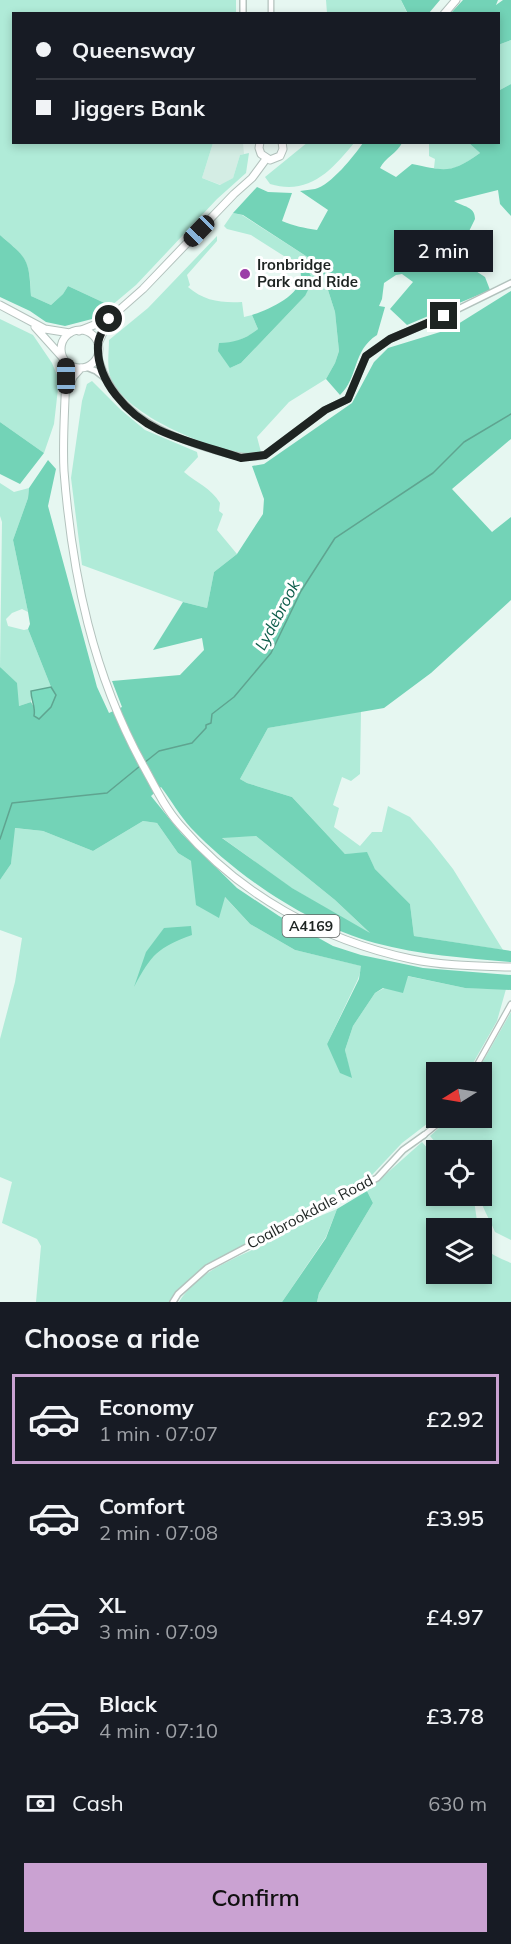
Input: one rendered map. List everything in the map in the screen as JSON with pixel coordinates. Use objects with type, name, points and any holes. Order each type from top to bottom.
[{"type":"main road","points":[[446,12],[456,0]]},
{"type":"main road","points":[[260,144],[259,151],[266,159],[273,160],[280,156],[282,144]]},
{"type":"main road","points":[[0,305],[49,330],[70,333],[109,319],[143,289],[252,178],[266,159]]},
{"type":"main road","points":[[29,321],[70,366],[83,368],[95,360],[98,355],[98,344],[109,319]]},
{"type":"main road","points":[[79,331],[91,334],[98,344]]},
{"type":"main road","points":[[65,360],[61,347],[70,333]]},
{"type":"main road","name":"A4169","points":[[65,360],[67,392],[64,413],[64,470],[78,589],[102,674],[116,708],[133,747],[157,792],[179,824],[226,870],[253,892],[303,922],[372,949],[413,960],[467,966],[511,967]]},
{"type":"main road","name":"A4169","points":[[67,392],[73,377],[83,368]]},
{"type":"street","points":[[83,368],[96,371],[106,379],[123,402],[139,417],[159,430],[241,458],[254,458],[265,455],[325,410],[348,399],[366,356],[390,339],[444,316],[511,283]]},
{"type":"street","points":[[98,355],[106,379]]},
{"type":"street","points":[[479,1062],[511,1004]]},
{"type":"street","name":"Coalbrookdale Road","points":[[173,1302],[178,1294],[207,1268],[377,1178],[403,1150],[433,1128]]},
{"type":"shaded area","points":[[0,0],[236,0],[236,12],[12,12],[12,144],[213,144],[202,178],[220,185],[233,178],[240,155],[249,153],[246,173],[217,199],[136,285],[111,306],[68,286],[51,305],[31,296],[28,267],[25,261],[16,249],[0,235]]},
{"type":"shaded area","points":[[326,0],[401,0],[407,12],[327,12]]},
{"type":"shaded area","points":[[401,0],[440,0],[430,12],[407,12]]},
{"type":"shaded area","points":[[463,0],[498,0],[496,5],[503,0],[511,0],[511,40],[500,44],[500,12],[452,12]]},
{"type":"shaded area","points":[[511,40],[511,84],[500,90],[500,44]]},
{"type":"shaded area","points":[[511,84],[511,216],[500,204],[498,190],[454,201],[471,209],[475,219],[456,258],[485,277],[490,290],[407,325],[390,309],[413,282],[402,274],[384,283],[379,306],[385,307],[377,335],[363,349],[346,388],[340,395],[326,379],[339,351],[335,312],[328,290],[309,258],[243,215],[233,213],[257,187],[268,192],[292,193],[282,221],[317,230],[328,210],[300,191],[315,189],[328,182],[362,144],[401,144],[380,168],[396,177],[412,164],[441,169],[461,165],[480,153],[470,144],[500,144],[500,90]]},
{"type":"shaded area","points":[[213,144],[243,144],[244,154],[240,155],[233,178],[221,185],[202,178]]},
{"type":"shaded area","points":[[306,144],[353,144],[328,171],[308,183],[284,187],[270,184],[265,177]]},
{"type":"shaded area","points":[[429,144],[470,144],[480,153],[446,170],[434,168],[435,159],[429,156]]},
{"type":"shaded area","points":[[233,213],[242,215],[309,258],[328,290],[335,312],[339,351],[335,363],[326,379],[289,402],[257,437],[261,452],[247,453],[227,450],[170,428],[134,406],[121,394],[112,381],[108,366],[109,340],[148,308],[217,236],[217,241],[187,275],[190,285],[188,287],[213,300],[242,302],[244,317],[252,315],[258,329],[233,343],[230,368],[241,363],[305,296],[306,265],[298,265],[251,235],[227,229],[224,226]]},
{"type":"shaded area","points":[[0,235],[22,255],[28,267],[31,296],[51,305],[68,286],[111,306],[92,319],[65,326],[46,322],[30,311],[0,297]]},
{"type":"shaded area","points":[[298,265],[305,265],[313,280],[305,296],[241,363],[230,368],[218,351],[219,343],[240,340],[258,329],[252,315],[279,303],[295,290],[300,283],[301,274]]},
{"type":"shaded area","points":[[511,291],[511,439],[452,489],[492,532],[511,517],[511,600],[431,673],[384,708],[268,728],[240,779],[292,797],[345,854],[367,852],[375,869],[410,904],[414,936],[511,951],[511,962],[443,956],[392,947],[350,935],[325,924],[276,897],[230,864],[191,828],[161,787],[151,796],[181,833],[237,888],[279,916],[333,946],[361,955],[423,968],[511,975],[511,990],[465,988],[408,976],[403,993],[383,988],[375,993],[353,1026],[345,1050],[352,1078],[340,1073],[327,1044],[359,979],[361,966],[295,950],[250,924],[225,897],[219,918],[196,905],[191,861],[178,853],[157,823],[143,821],[93,851],[43,831],[15,828],[11,864],[0,880],[0,667],[17,683],[19,706],[31,702],[36,711],[35,716],[56,695],[28,629],[30,624],[28,612],[13,540],[28,498],[29,488],[48,460],[56,469],[48,506],[97,687],[109,713],[122,707],[112,681],[180,675],[204,650],[202,638],[153,650],[183,602],[207,608],[214,572],[237,554],[263,514],[264,499],[252,466],[264,464],[352,403],[374,362],[388,348],[450,329]],"holes":[[[256,836],[335,900],[370,933],[292,888],[222,838]]]},
{"type":"shaded area","points":[[0,319],[33,335],[52,363],[59,380],[54,424],[44,453],[0,422]]},
{"type":"shaded area","points":[[92,381],[145,430],[197,452],[198,457],[184,472],[208,490],[220,503],[219,511],[223,514],[217,530],[237,554],[214,572],[207,608],[183,602],[82,565],[71,478],[82,401],[87,384]]},
{"type":"shaded area","points":[[0,422],[44,453],[20,484],[0,474]]},
{"type":"shaded area","points":[[0,483],[14,492],[29,488],[28,498],[13,540],[28,612],[22,609],[12,613],[6,619],[8,626],[28,629],[51,687],[32,691],[31,702],[19,706],[0,667],[2,522]]},
{"type":"shaded area","points":[[51,687],[56,695],[51,707],[39,719],[34,716],[31,691]]},
{"type":"shaded area","points":[[361,711],[360,774],[351,781],[342,777],[333,805],[339,808],[334,827],[360,846],[372,832],[382,832],[388,806],[410,817],[453,869],[503,950],[414,936],[410,904],[375,869],[367,853],[345,854],[292,797],[240,779],[268,728]]},
{"type":"shaded area","points":[[143,821],[157,823],[178,853],[191,861],[250,924],[295,950],[362,966],[327,1044],[351,1078],[345,1050],[353,1026],[375,993],[407,976],[465,988],[506,989],[497,1021],[474,1062],[426,1062],[426,1125],[402,1143],[372,1175],[209,1264],[183,1286],[170,1302],[36,1302],[41,1246],[37,1239],[2,1223],[12,1182],[0,1177],[0,1039],[15,982],[22,938],[0,930],[0,880],[11,864],[14,828],[43,831],[93,851]]},
{"type":"shaded area","points":[[256,836],[335,900],[373,936],[290,887],[221,837]]},
{"type":"shaded area","points":[[191,926],[192,935],[163,948],[151,959],[134,987],[146,952],[164,928]]},
{"type":"shaded area","points":[[511,1012],[511,1240],[495,1232],[492,1218],[488,1218],[483,1206],[492,1206],[492,1140],[433,1140],[430,1136],[439,1128],[492,1128],[492,1062],[483,1062]]},
{"type":"shaded area","points":[[422,1142],[426,1147],[426,1206],[475,1206],[477,1218],[426,1218],[426,1284],[492,1284],[492,1254],[511,1263],[511,1302],[317,1302],[319,1293],[373,1203],[367,1191]]},
{"type":"shaded area","points":[[367,1191],[373,1203],[319,1293],[317,1302],[282,1302],[326,1238],[337,1209]]},
{"type":"shaded area","points":[[337,1209],[326,1237],[282,1302],[179,1302],[196,1282],[216,1268]]},
{"type":"waterway","name":"Lydebrook","points":[[144,763],[159,751],[192,743],[206,728],[206,725],[211,723],[212,714],[234,697],[271,653],[301,591],[335,538],[433,473],[464,442],[511,414]]},
{"type":"waterway","name":"Lydebrook","points":[[0,839],[12,803],[107,793],[140,766]]},
{"type":"place","name":"Ironbridge Park and Ride","points":[[245,274]]},
{"type":"route","points":[[109,319],[98,344],[98,355],[106,379],[117,396],[129,408],[159,430],[241,458],[254,458],[265,455],[325,410],[348,399],[366,356],[390,339],[444,316]]}]
